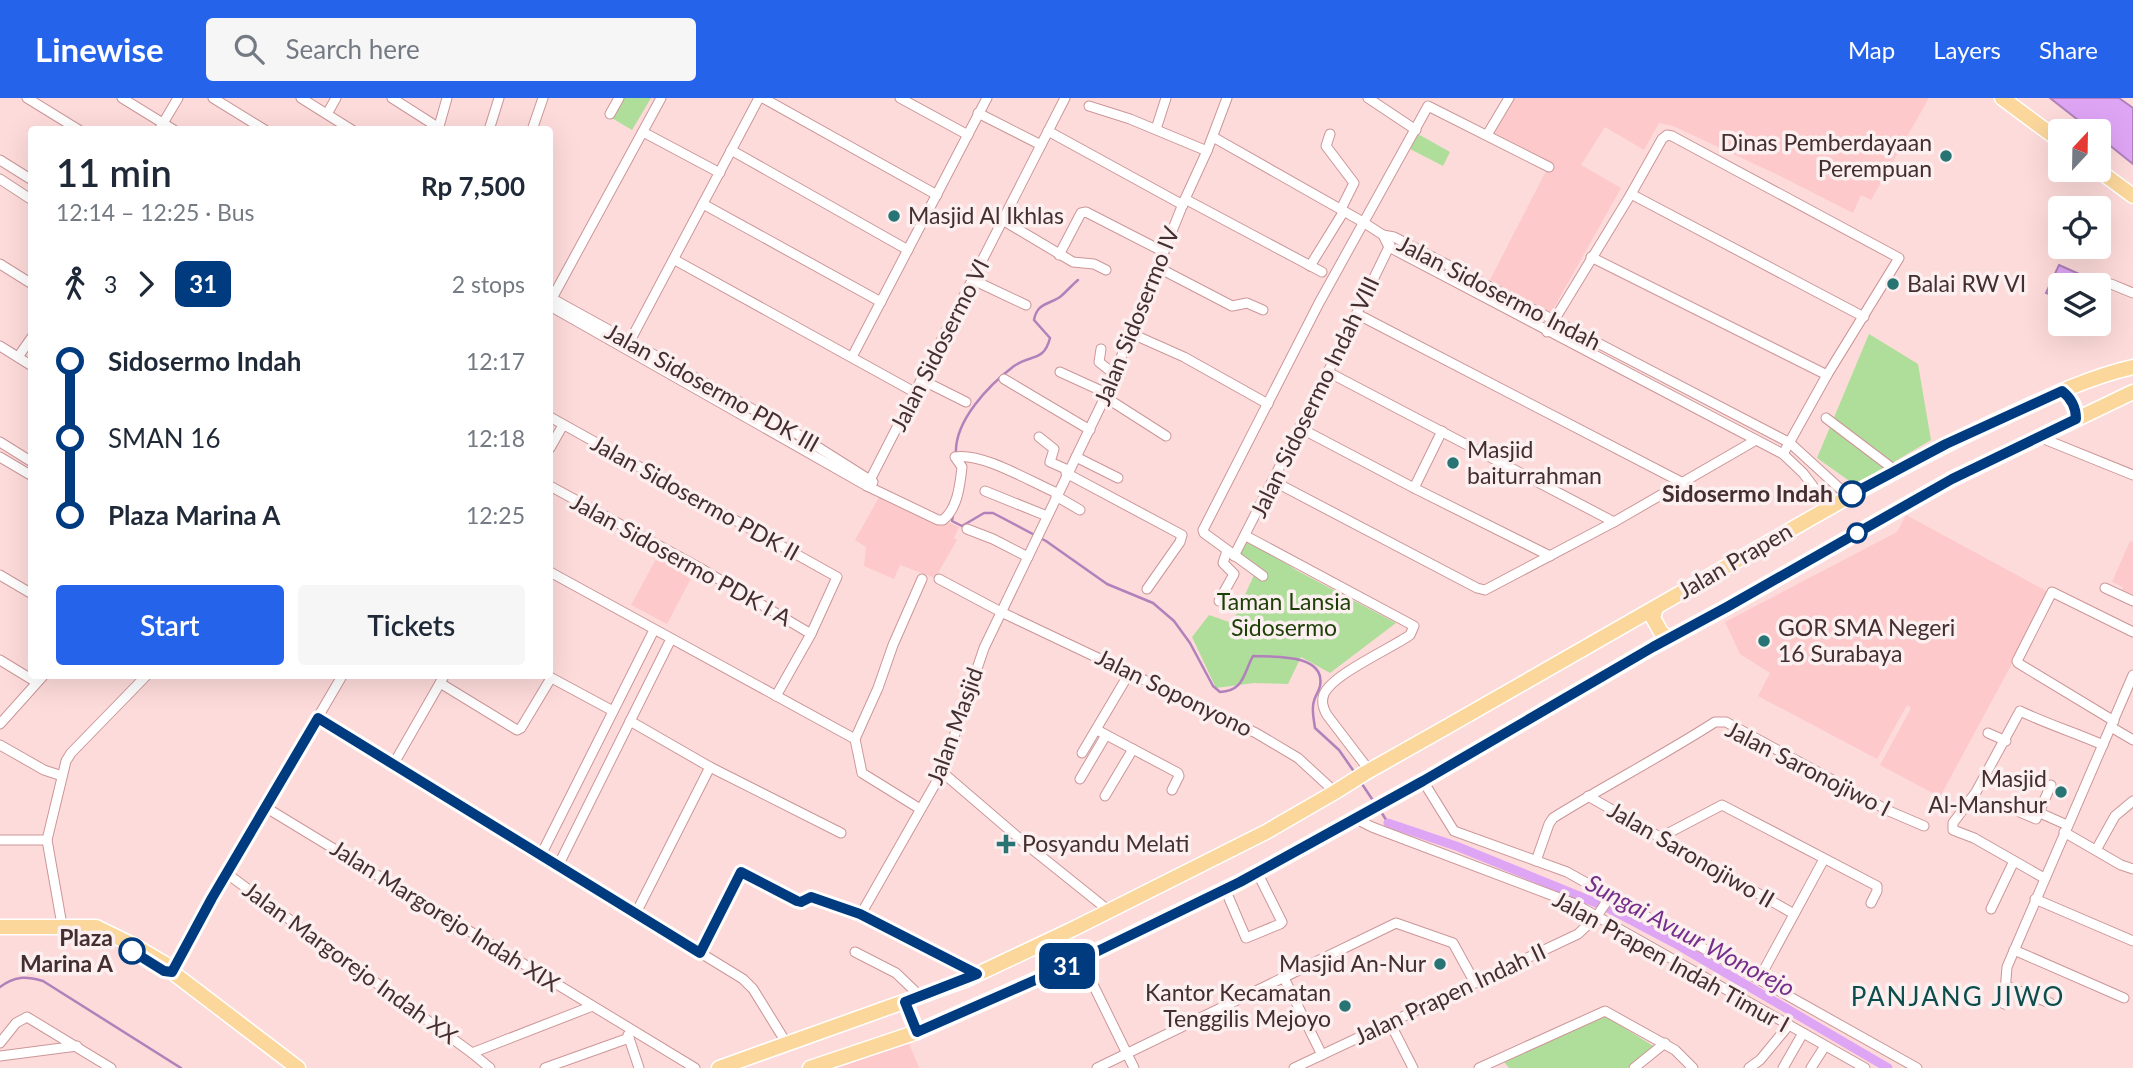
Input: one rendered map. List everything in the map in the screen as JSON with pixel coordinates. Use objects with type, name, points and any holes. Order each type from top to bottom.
[{"type":"main road","points":[[2002,98],[2048,132]]},
{"type":"main road","points":[[2111,180],[2133,196]]},
{"type":"main road","name":"Jalan Prapen","points":[[810,1068],[917,1032],[1081,960],[1225,889],[1423,781],[1659,638],[1952,479],[2039,437],[2096,377],[2133,367]]},
{"type":"main road","name":"Jalan Prapen","points":[[719,1068],[977,974],[1266,832],[1367,771],[1648,616],[1828,506],[1946,444],[2071,404],[2133,392]]},
{"type":"main road","points":[[1648,616],[1659,638]]},
{"type":"main road","points":[[0,927],[96,927],[167,965],[172,972],[298,1068]]},
{"type":"main road","points":[[905,1002],[917,1032]]},
{"type":"street","points":[[27,98],[72,126]]},
{"type":"street","points":[[122,98],[161,126],[178,98]]},
{"type":"street","points":[[213,98],[258,126]]},
{"type":"street","points":[[301,98],[346,126]]},
{"type":"street","points":[[327,114],[336,98]]},
{"type":"street","points":[[439,126],[447,98]]},
{"type":"street","points":[[490,126],[499,98]]},
{"type":"street","points":[[533,126],[543,98]]},
{"type":"street","points":[[610,114],[620,98]]},
{"type":"street","points":[[553,297],[661,98]]},
{"type":"street","points":[[625,342],[675,260],[731,150],[761,98],[937,195]]},
{"type":"street","points":[[900,98],[968,135]]},
{"type":"street","points":[[852,357],[987,98]]},
{"type":"street","name":"Jalan Sidosermo VI","points":[[872,485],[922,380],[1065,98]]},
{"type":"street","points":[[1156,130],[1166,98]]},
{"type":"street","name":"Jalan Sidosermo IV","points":[[1038,536],[1106,395],[1184,202],[1208,151],[1227,98]]},
{"type":"street","points":[[1368,98],[1416,130]]},
{"type":"street","points":[[1487,135],[1509,98]]},
{"type":"street","points":[[397,99],[434,126]]},
{"type":"street","points":[[1089,106],[1208,151]]},
{"type":"street","points":[[1264,576],[1203,531],[1363,222],[1428,106],[1549,167]]},
{"type":"street","points":[[978,113],[1041,145]]},
{"type":"street","points":[[1048,131],[1322,272]]},
{"type":"street","points":[[643,132],[720,173]]},
{"type":"street","points":[[1310,265],[1342,210],[1354,183],[1326,146],[1330,134]]},
{"type":"street","points":[[1547,332],[1662,139],[1667,135],[1672,136],[1897,256],[1896,264],[1827,375],[1783,454]]},
{"type":"street","points":[[1213,137],[1382,235]]},
{"type":"street","points":[[731,150],[908,250]]},
{"type":"street","points":[[0,160],[28,178]]},
{"type":"street","points":[[0,179],[28,197]]},
{"type":"street","points":[[1631,194],[1864,317]]},
{"type":"street","points":[[703,204],[881,302]]},
{"type":"street","points":[[1059,255],[1081,214],[1086,212],[1164,252]]},
{"type":"street","points":[[1004,221],[1073,262],[1094,264],[1106,270]]},
{"type":"street","name":"Jalan Sidosermo Indah","points":[[1382,235],[1394,237],[1790,443],[1848,496]]},
{"type":"street","name":"Jalan Sidosermo Indah","points":[[1382,235],[1388,247],[1783,454],[1803,473],[1828,506]]},
{"type":"street","name":"Jalan Sidosermo Indah VIII","points":[[1230,553],[1245,536],[1394,237]]},
{"type":"street","points":[[1591,257],[1827,375]]},
{"type":"street","points":[[675,260],[916,393]]},
{"type":"street","points":[[0,264],[28,282]]},
{"type":"street","points":[[1157,267],[1232,306],[1247,303],[1263,310]]},
{"type":"street","points":[[973,280],[1026,305]]},
{"type":"street","points":[[2111,284],[2133,293]]},
{"type":"street","name":"Jalan Sidosermo PDK III","points":[[553,304],[938,520],[948,516],[959,489],[962,467],[959,456],[987,461],[1057,495]]},
{"type":"street","points":[[1357,314],[1683,483]]},
{"type":"street","points":[[1130,333],[1173,352],[1268,404]]},
{"type":"street","points":[[18,357],[28,343]]},
{"type":"street","points":[[0,346],[28,363]]},
{"type":"street","points":[[1101,349],[1099,362],[1114,374]]},
{"type":"street","points":[[1060,372],[1106,395],[1166,436]]},
{"type":"street","points":[[1328,372],[1614,522]]},
{"type":"street","points":[[1004,379],[1090,430]]},
{"type":"street","points":[[922,380],[966,402]]},
{"type":"street","points":[[1662,391],[1667,381]]},
{"type":"street","points":[[1826,418],[1896,471]]},
{"type":"street","name":"Jalan Sidosermo PDK II","points":[[553,419],[834,575],[836,581],[811,634]]},
{"type":"street","points":[[553,443],[563,425]]},
{"type":"street","points":[[1300,428],[1550,556]]},
{"type":"street","points":[[1414,488],[1442,431]]},
{"type":"street","points":[[1736,451],[1741,432]]},
{"type":"street","points":[[1039,437],[1054,450],[1050,462],[1182,535],[1180,542],[1147,589]]},
{"type":"street","points":[[2039,437],[2133,475]]},
{"type":"street","points":[[1273,481],[1477,588],[1490,589],[1614,522],[1756,440]]},
{"type":"street","points":[[0,442],[28,460]]},
{"type":"street","points":[[0,457],[28,474]]},
{"type":"street","points":[[1076,457],[1118,478]]},
{"type":"street","name":"Jalan Sidosermo PDK I A","points":[[553,488],[696,565],[811,634]]},
{"type":"street","points":[[985,491],[1047,516]]},
{"type":"street","points":[[1057,495],[1080,510]]},
{"type":"street","points":[[967,529],[1028,557]]},
{"type":"street","name":"Jalan Masjid","points":[[860,914],[942,772],[975,671],[1038,536]]},
{"type":"street","points":[[1245,536],[1410,622],[1414,628],[1410,635],[1335,680],[1324,695],[1324,708],[1367,771]]},
{"type":"street","points":[[1219,600],[1234,574],[1223,562],[1230,553]]},
{"type":"street","points":[[553,574],[855,738]]},
{"type":"street","points":[[0,575],[28,592]]},
{"type":"street","points":[[917,807],[862,773],[855,738],[922,579]]},
{"type":"street","name":"Jalan Soponyono","points":[[939,579],[1001,612],[1273,743],[1307,765],[1335,792]]},
{"type":"street","points":[[2105,588],[2133,601]]},
{"type":"street","points":[[2133,632],[2052,593],[2017,662],[2133,740]]},
{"type":"street","points":[[541,855],[613,711],[662,634]]},
{"type":"street","points":[[558,866],[630,721],[662,634]]},
{"type":"street","points":[[776,696],[811,634]]},
{"type":"street","points":[[0,660],[28,673]]},
{"type":"street","points":[[1082,753],[1130,672]]},
{"type":"street","points":[[2004,1004],[2006,971],[2014,950],[2133,676]]},
{"type":"street","points":[[0,724],[40,679]]},
{"type":"street","points":[[62,925],[47,840],[62,776],[71,753],[139,679]]},
{"type":"street","points":[[172,972],[226,873],[340,679]]},
{"type":"street","points":[[393,765],[442,679],[517,730],[521,728],[549,679]]},
{"type":"street","points":[[553,679],[613,711]]},
{"type":"street","points":[[2044,878],[1951,827],[1976,792],[2020,712],[2103,745]]},
{"type":"street","points":[[318,718],[748,983],[787,1044]]},
{"type":"street","points":[[630,721],[710,767],[841,833]]},
{"type":"street","name":"Jalan Saronojiwo I","points":[[1536,861],[1551,820],[1720,721],[1889,811],[1924,826]]},
{"type":"street","points":[[1097,730],[1178,773],[1172,790]]},
{"type":"street","points":[[1988,733],[2006,741]]},
{"type":"street","points":[[1080,779],[1106,735]]},
{"type":"street","points":[[0,745],[15,755],[62,776]]},
{"type":"street","points":[[1105,796],[1133,750]]},
{"type":"street","points":[[0,755],[15,755]]},
{"type":"street","points":[[636,913],[710,767]]},
{"type":"street","points":[[942,772],[1108,910]]},
{"type":"street","points":[[1423,781],[1453,830],[1567,872],[1917,1068]]},
{"type":"street","points":[[2015,810],[2035,819],[2052,785]]},
{"type":"street","name":"Jalan Saronojiwo II","points":[[1588,796],[1794,914]]},
{"type":"street","points":[[2096,850],[2115,816],[2125,810],[2132,801]]},
{"type":"street","points":[[1659,838],[1722,805],[1877,886],[1871,903]]},
{"type":"street","name":"Jalan Margorejo Indah XIX","points":[[265,807],[590,1007],[695,1068]]},
{"type":"street","points":[[2040,813],[2096,850],[2133,869]]},
{"type":"street","name":"Jalan Prapen Indah Timur I","points":[[1356,818],[1372,827],[1598,914],[1866,1068]]},
{"type":"street","points":[[0,840],[47,840]]},
{"type":"street","points":[[1759,979],[1824,859]]},
{"type":"street","points":[[1991,909],[2014,860]]},
{"type":"street","points":[[700,953],[741,872],[797,901],[811,897],[860,914],[977,974]]},
{"type":"street","points":[[1225,889],[1247,938],[1280,924],[1282,922],[1257,872]]},
{"type":"street","name":"Jalan Margorejo Indah XX","points":[[226,873],[472,1053],[590,1007]]},
{"type":"street","name":"Jalan Prapen Indah II","points":[[1294,1068],[1578,934],[1610,897]]},
{"type":"street","points":[[2035,899],[2133,941]]},
{"type":"street","points":[[1097,1068],[1283,976],[1398,923],[1452,943],[1475,983]]},
{"type":"street","points":[[2014,950],[2124,998]]},
{"type":"street","points":[[855,952],[896,973],[920,996]]},
{"type":"street","points":[[1081,960],[1134,1068]]},
{"type":"street","points":[[1283,976],[1322,1055]]},
{"type":"street","points":[[2006,986],[2050,1003]]},
{"type":"street","points":[[1479,1068],[1499,1064],[1605,1011],[1665,1043],[1683,1056],[1693,1068]]},
{"type":"street","points":[[0,1043],[16,1023],[27,1017],[111,1068]]},
{"type":"street","points":[[1390,1023],[1413,1068]]},
{"type":"street","points":[[1749,1068],[1760,1060],[1789,1026]]},
{"type":"street","points":[[625,1027],[639,1068]]},
{"type":"street","points":[[1783,1068],[1802,1033]]},
{"type":"street","points":[[545,1068],[629,1038]]},
{"type":"street","points":[[1634,1068],[1665,1043]]},
{"type":"street","points":[[0,1056],[77,1046]]},
{"type":"street","points":[[1811,1068],[1825,1046]]},
{"type":"street","points":[[472,1053],[490,1068]]},
{"type":"shaded area","points":[[1510,98],[1929,98],[1871,200],[1861,195],[1853,213],[1673,126],[1659,123],[1644,150],[1605,127],[1581,165],[1621,188],[1551,313],[1490,280],[1549,165],[1489,132]]},
{"type":"shaded area","points":[[2050,98],[2119,98],[2133,108],[2133,164],[2111,146],[2111,119],[2077,119]]},
{"type":"shaded area","points":[[2059,265],[2077,273],[2055,273]]},
{"type":"shaded area","points":[[882,492],[959,527],[954,538],[957,540],[935,578],[900,565],[894,579],[864,566],[866,547],[855,540]]},
{"type":"shaded area","points":[[1906,515],[2050,593],[1940,797],[1880,765],[1911,708],[1907,705],[1877,759],[1758,696],[1770,673],[1740,654],[1725,622],[1897,532]]},
{"type":"shaded area","points":[[2130,541],[2133,542],[2133,599],[2121,594],[2123,587],[2112,582]]},
{"type":"shaded area","points":[[662,548],[697,567],[667,624],[631,605]]},
{"type":"shaded area","points":[[908,1041],[919,1068],[834,1068]]},
{"type":"green space","points":[[621,98],[651,98],[632,130],[610,117]]},
{"type":"green space","points":[[1418,134],[1450,152],[1443,166],[1410,149]]},
{"type":"green space","points":[[1869,334],[1918,364],[1931,440],[1855,485],[1817,458]]},
{"type":"green space","name":"Taman Lansia Sidosermo","points":[[1246,536],[1296,570],[1396,623],[1330,673],[1301,657],[1288,684],[1254,683],[1216,688],[1192,637],[1209,615],[1232,623],[1254,575],[1235,553]]},
{"type":"green space","points":[[1602,1014],[1655,1047],[1628,1068],[1509,1068],[1504,1062]]},
{"type":"waterway","points":[[956,454],[961,429],[984,393],[1014,366],[1040,354],[1047,346],[1050,338],[1034,320],[1035,314],[1044,305],[1060,297],[1078,280]]},
{"type":"waterway","points":[[953,515],[952,521],[962,526],[984,513],[993,513],[1046,541],[1107,584],[1153,603],[1174,621],[1190,643],[1213,686],[1220,692],[1238,685],[1253,656],[1285,657],[1307,662],[1320,675],[1320,686],[1313,707],[1315,728],[1339,750],[1355,773]]},
{"type":"waterway","points":[[1360,781],[1374,802]]},
{"type":"waterway","points":[[1380,810],[1388,823]]},
{"type":"waterway","name":"Sungai Avuur Wonorejo","points":[[1388,823],[1456,846],[1606,907],[1678,945],[1888,1068]]},
{"type":"waterway","points":[[0,987],[20,978],[43,981],[181,1068]]},
{"type":"bus line","name":"31","points":[[132,951],[164,971],[172,972],[212,898],[318,718],[700,953],[741,872],[797,901],[811,897],[860,914],[977,974],[905,1002],[917,1032],[1065,967],[1240,882],[1423,781],[1653,647],[1952,479],[2076,419],[2075,410],[2069,397],[2062,391],[1946,444],[1852,494]]},
{"type":"place","name":"Dinas Pemberdayaan Perempuan","points":[[1946,156]]},
{"type":"place","name":"Masjid Al Ikhlas","points":[[894,216]]},
{"type":"place","name":"Balai RW VI","points":[[1893,284]]},
{"type":"place","name":"Masjid baiturrahman","points":[[1453,463]]},
{"type":"place","name":"Sidosermo Indah","points":[[1852,494]]},
{"type":"place","name":"GOR SMA Negeri 16 Surabaya","points":[[1764,641]]},
{"type":"place","name":"Masjid Al-Manshur","points":[[2061,792]]},
{"type":"place","name":"Posyandu Melati","points":[[1006,844]]},
{"type":"place","name":"Plaza Marina A","points":[[132,951]]},
{"type":"place","name":"Masjid An-Nur","points":[[1440,964]]},
{"type":"place","name":"Kantor Kecamatan Tenggilis Mejoyo","points":[[1345,1006]]},
{"type":"district","name":"PANJANG JIWO","points":[[1958,997]]}]
